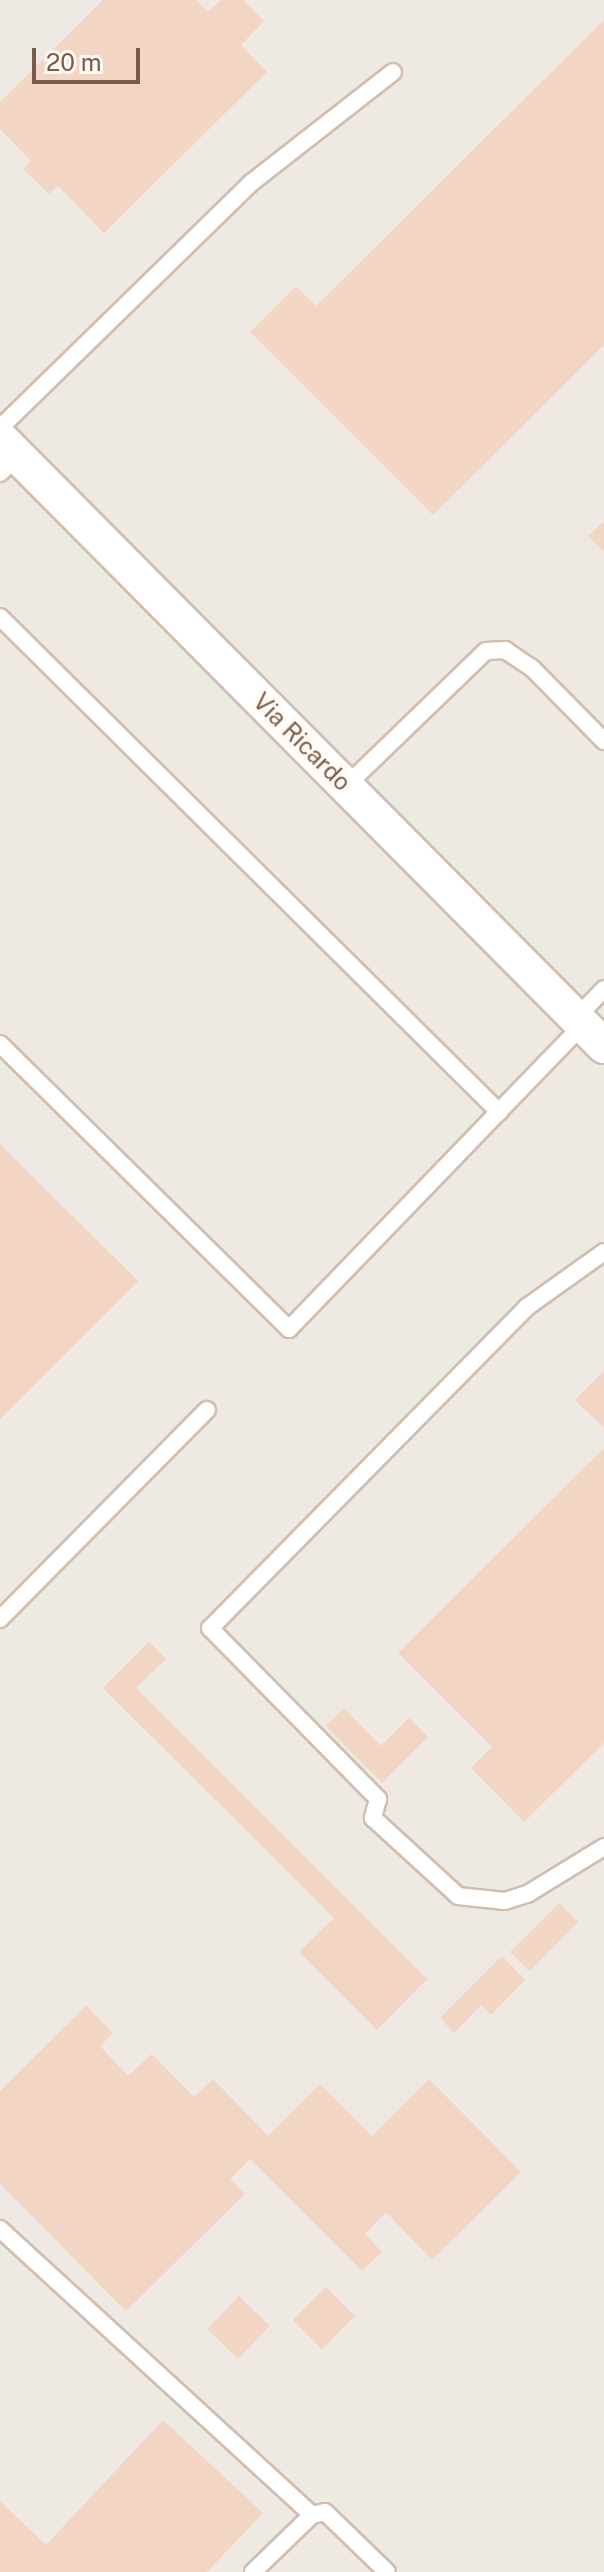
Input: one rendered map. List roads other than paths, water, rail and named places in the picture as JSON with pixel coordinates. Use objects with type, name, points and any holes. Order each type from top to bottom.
[{"type":"street","name":"Via Ricardo","points":[[4,449],[588,1030]]},
{"type":"lane","points":[[4,449],[251,183],[393,72]]},
{"type":"lane","points":[[0,617],[499,1112]]},
{"type":"lane","points":[[346,786],[486,651],[505,650],[532,668],[604,741]]},
{"type":"lane","points":[[0,1044],[289,1329],[499,1112],[588,1030],[604,989]]},
{"type":"lane","points":[[604,1252],[527,1307],[210,1628],[378,1799],[373,1818],[458,1896],[505,1901],[529,1893],[604,1847]]},
{"type":"lane","points":[[0,1619],[207,1410]]},
{"type":"lane","points":[[0,2229],[312,2515],[334,2517],[387,2572]]},
{"type":"lane","points":[[253,2572],[312,2515]]}]
